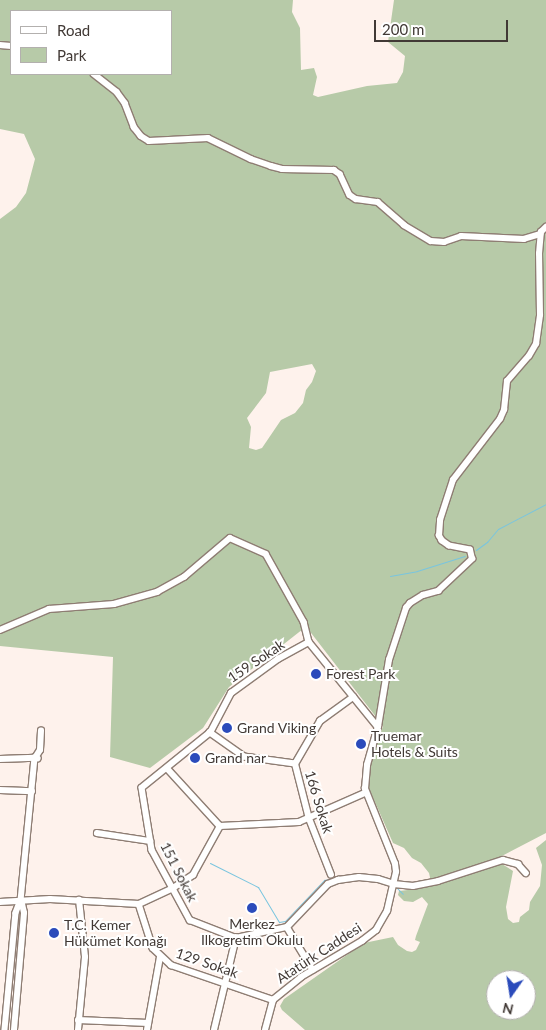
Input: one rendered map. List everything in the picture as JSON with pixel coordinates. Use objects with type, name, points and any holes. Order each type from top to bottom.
[{"type":"street","points":[[95,75],[117,92],[125,103],[134,127],[140,136],[149,141],[208,138],[228,146],[234,152],[282,169],[334,170],[340,174],[350,195],[356,199],[378,202],[404,225],[431,241],[444,242],[461,236],[524,239],[540,234],[546,227]]},
{"type":"street","name":"Atatürk Caddesi","points":[[265,1030],[273,1000],[313,970],[362,942],[376,930],[387,911],[394,884],[395,864],[365,792],[367,765],[378,727],[388,660],[406,608],[410,603],[423,595],[438,591],[466,567],[472,559],[470,550],[449,546],[442,541],[440,536],[440,520],[453,480],[504,410],[507,381],[529,356],[536,344],[540,315],[540,234]]},
{"type":"street","points":[[0,630],[50,610],[114,604],[157,592],[184,577],[230,538],[266,554],[304,622],[309,642],[378,727]]},
{"type":"street","name":"159 Sokak","points":[[210,733],[231,693],[278,659],[309,642]]},
{"type":"street","name":"166 Sokak","points":[[331,875],[309,819],[294,764],[320,721],[353,697]]},
{"type":"street","points":[[5,1030],[16,913],[21,900],[32,791],[40,750],[41,732]]},
{"type":"street","points":[[294,764],[244,757],[210,733],[167,768],[220,826],[288,824],[309,819],[365,792]]},
{"type":"street","points":[[0,759],[37,759]]},
{"type":"street","name":"151 Sokak","points":[[167,768],[142,788],[152,850],[190,920],[236,938]]},
{"type":"street","points":[[0,790],[32,791]]},
{"type":"street","points":[[0,902],[79,900],[139,904],[173,888],[193,875],[220,826]]},
{"type":"street","points":[[97,833],[150,841]]},
{"type":"street","points":[[214,1030],[236,938],[287,927],[328,884],[359,877],[413,886],[438,881],[503,860],[518,864],[526,873]]},
{"type":"street","points":[[14,1030],[24,914],[21,900]]},
{"type":"street","points":[[78,1030],[85,957],[79,900]]},
{"type":"street","name":"129 Sokak","points":[[139,904],[152,948],[171,965],[273,1000]]},
{"type":"street","points":[[287,927],[313,970]]},
{"type":"street","points":[[14,937],[21,938]]},
{"type":"street","points":[[147,1030],[160,957]]},
{"type":"street","points":[[78,1020],[148,1022]]},
{"type":"green space","points":[[0,0],[293,0],[292,12],[300,28],[301,70],[314,68],[317,77],[313,95],[318,97],[367,86],[397,83],[403,72],[405,56],[388,42],[394,0],[546,0],[546,833],[498,858],[502,864],[513,871],[506,907],[508,919],[513,923],[519,922],[520,917],[529,910],[530,902],[540,886],[542,865],[536,848],[546,840],[546,1030],[305,1030],[282,1010],[280,1006],[284,999],[364,943],[393,937],[398,945],[407,951],[412,952],[416,950],[420,942],[415,940],[416,936],[428,904],[422,897],[413,902],[404,901],[398,895],[399,891],[417,889],[431,882],[429,873],[421,863],[412,858],[404,848],[393,843],[367,784],[370,764],[383,726],[308,629],[303,629],[229,687],[203,728],[150,768],[110,757],[113,657],[0,646],[0,219],[16,207],[26,193],[35,159],[24,134],[0,129]],"holes":[[[312,364],[316,371],[312,382],[306,390],[303,403],[295,413],[281,420],[262,448],[256,450],[249,448],[251,427],[247,418],[266,393],[270,372]]]},
{"type":"waterway","points":[[476,550],[487,542],[498,529],[546,504]]},
{"type":"waterway","points":[[390,576],[417,571],[465,556]]},
{"type":"waterway","points":[[210,863],[258,887],[279,922],[285,921],[324,880],[336,878]]},
{"type":"waterway","points":[[365,875],[378,875],[392,881]]},
{"type":"waterway","points":[[395,886],[403,894]]},
{"type":"place","name":"Forest Park","points":[[316,674]]},
{"type":"place","name":"Grand Viking","points":[[227,728]]},
{"type":"place","name":"Truemar Hotels & Suits","points":[[361,744]]},
{"type":"place","name":"Grand nar","points":[[195,758]]},
{"type":"place","name":"Merkez Ilkogretim Okulu","points":[[252,908]]},
{"type":"place","name":"T.C. Kemer Hükümet Konağı","points":[[54,933]]}]
